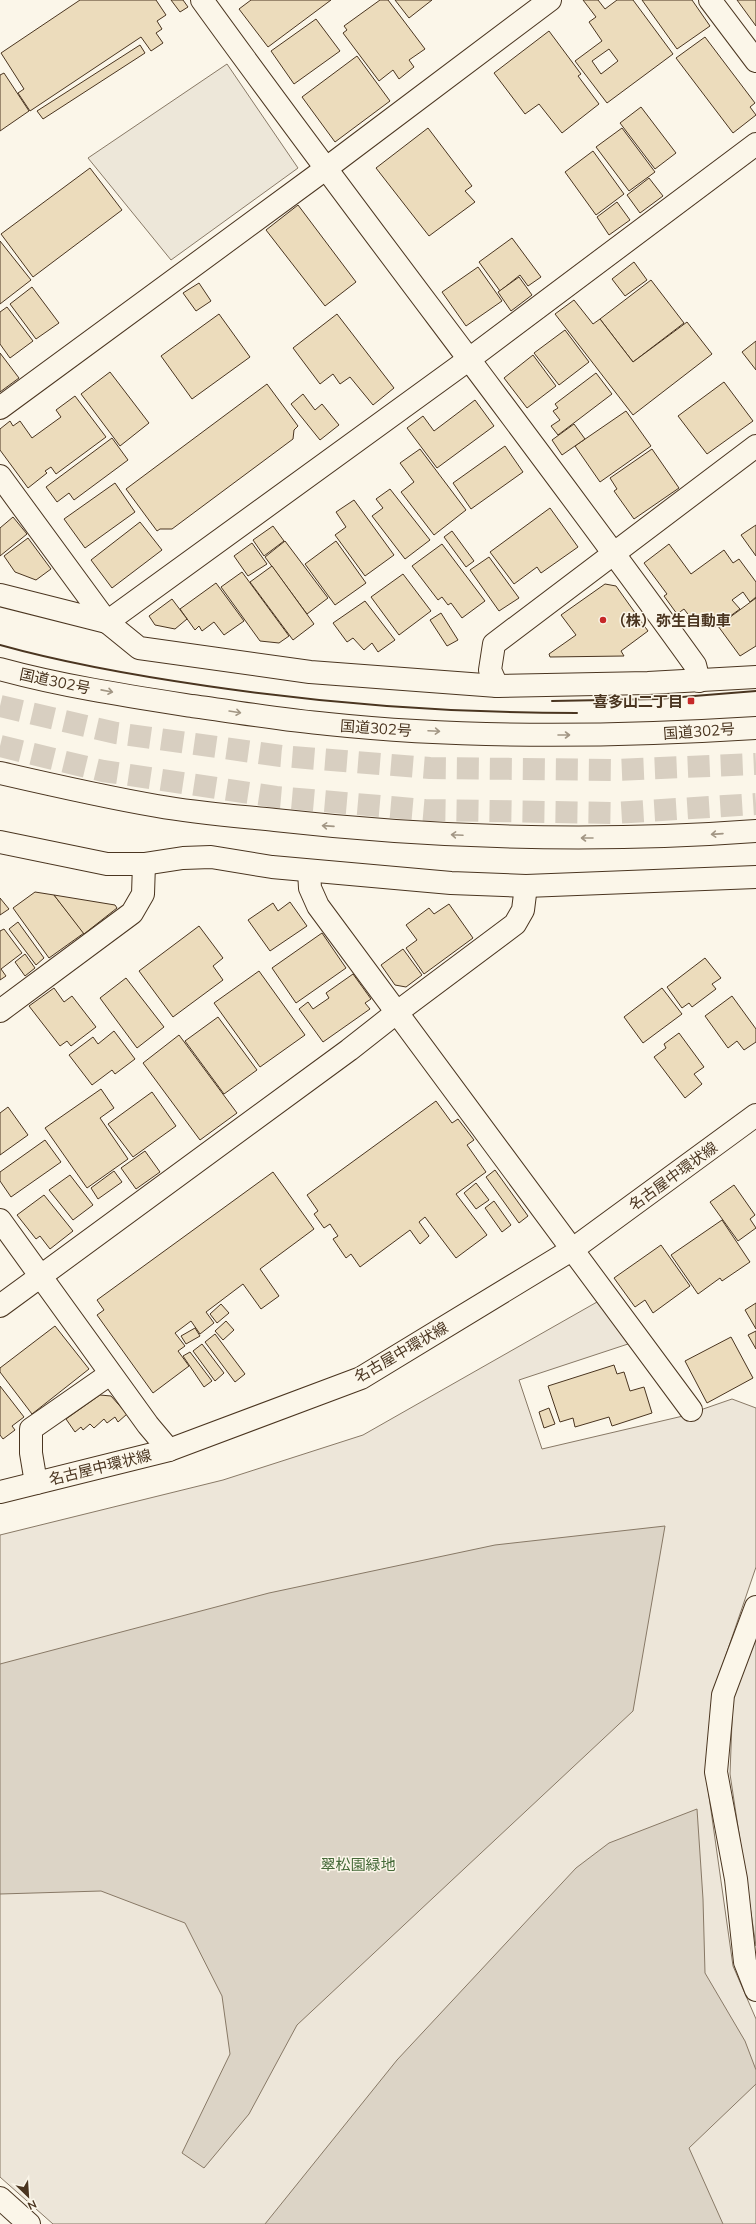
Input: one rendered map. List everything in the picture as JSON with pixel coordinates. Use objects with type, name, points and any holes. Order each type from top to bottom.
[{"type":"main road","points":[[202,0],[324,170],[614,552],[695,665],[699,681]]},
{"type":"main road","points":[[0,408],[324,170],[550,0]]},
{"type":"main road","points":[[710,0],[756,61]]},
{"type":"main road","points":[[107,622],[468,360],[756,144]]},
{"type":"main road","points":[[498,686],[490,670],[494,644],[756,446]]},
{"type":"main road","points":[[0,476],[107,622],[139,648],[310,672],[498,686],[699,681],[756,676]]},
{"type":"main road","points":[[0,595],[107,622]]},
{"type":"main road","name":"国道302号","points":[[0,669],[25,676],[159,700],[329,724],[498,734],[643,735],[756,728]]},
{"type":"main road","points":[[0,773],[158,806],[317,825],[403,832],[579,838],[693,836],[756,831]]},
{"type":"main road","points":[[0,842],[107,864],[144,864],[183,858],[211,857],[272,867],[451,883],[526,886],[756,877]]},
{"type":"main road","points":[[0,1011],[132,913],[143,894],[144,864]]},
{"type":"main road","points":[[310,871],[310,888],[318,906],[551,1223],[573,1249],[691,1410]]},
{"type":"main road","points":[[0,1306],[349,1050],[396,1012],[515,924],[522,910],[526,886]]},
{"type":"main road","name":"名古屋中環状線","points":[[0,1492],[169,1450],[361,1378],[573,1249],[756,1115]]},
{"type":"main road","points":[[0,1220],[42,1276],[110,1374],[169,1450]]},
{"type":"main road","points":[[36,1484],[31,1453],[31,1430],[110,1374]]},
{"type":"main road","points":[[756,1607],[723,1695],[716,1772],[736,1879],[745,1962],[756,1990]]},
{"type":"main road","points":[[0,2198],[29,2224]]},
{"type":"green space","name":"翠松園緑地","points":[[597,1302],[631,1343],[519,1380],[542,1449],[683,1416],[732,1399],[756,1408],[756,1567],[713,1693],[706,1775],[733,1966],[756,2019],[756,2224],[53,2224],[0,2177],[0,1535],[223,1480],[363,1435]]},
{"type":"green space","points":[[756,1634],[756,1946],[730,1774],[733,1695]]},
{"type":"shaded area","points":[[227,64],[298,168],[171,260],[88,158]]},
{"type":"shaded area","points":[[665,1526],[633,1711],[297,2025],[249,2114],[204,2168],[182,2153],[230,2054],[222,1996],[185,1923],[101,1891],[0,1894],[0,1664],[269,1593],[495,1545]]},
{"type":"shaded area","points":[[697,1809],[703,1899],[705,1973],[745,2041],[756,2070],[756,2084],[689,2148],[723,2224],[265,2224],[397,2060],[576,1868],[609,1843]]},
{"type":"building","points":[[80,0],[156,0],[166,15],[157,21],[162,29],[156,33],[163,43],[151,51],[141,37],[30,111],[18,93],[24,89],[1,53]]},
{"type":"building","points":[[171,0],[183,0],[188,7],[180,12]]},
{"type":"building","points":[[251,0],[331,0],[268,47],[239,9]]},
{"type":"building","points":[[380,0],[388,0],[425,49],[409,60],[414,67],[399,79],[393,70],[379,81],[343,33],[347,30],[344,26]]},
{"type":"building","points":[[395,0],[432,0],[409,18]]},
{"type":"building","points":[[583,0],[598,0],[605,9],[617,0],[633,0],[673,54],[607,103],[575,61],[602,41],[589,22],[596,17]],"holes":[[[609,49],[618,61],[601,74],[592,61]]]},
{"type":"building","points":[[642,0],[692,0],[710,26],[677,49]]},
{"type":"building","points":[[737,0],[756,0],[756,26]]},
{"type":"building","points":[[316,19],[340,51],[294,84],[271,51]]},
{"type":"building","points":[[549,31],[581,74],[578,76],[599,104],[562,133],[539,104],[525,114],[494,73]]},
{"type":"building","points":[[705,37],[755,103],[750,107],[756,115],[733,133],[676,58]]},
{"type":"building","points":[[140,45],[145,53],[43,119],[37,111]]},
{"type":"building","points":[[357,56],[390,101],[335,142],[302,97]]},
{"type":"building","points":[[4,73],[29,111],[0,131],[0,75]]},
{"type":"building","points":[[641,107],[676,153],[655,169],[620,123]]},
{"type":"building","points":[[428,128],[472,186],[465,191],[475,202],[429,236],[376,168]]},
{"type":"building","points":[[622,128],[655,172],[629,191],[596,147]]},
{"type":"building","points":[[593,151],[624,194],[596,215],[565,172]]},
{"type":"building","points":[[90,168],[122,210],[33,277],[1,234]]},
{"type":"building","points":[[649,178],[663,196],[640,213],[627,195]]},
{"type":"building","points":[[617,202],[630,220],[609,235],[597,217]]},
{"type":"building","points":[[298,205],[356,282],[325,306],[266,230]]},
{"type":"building","points":[[512,238],[541,277],[528,286],[520,275],[500,291],[479,262]]},
{"type":"building","points":[[0,241],[31,280],[0,304]]},
{"type":"building","points":[[634,262],[647,280],[625,296],[612,279]]},
{"type":"building","points":[[478,267],[502,301],[466,326],[442,292]]},
{"type":"building","points":[[519,277],[532,295],[511,311],[498,292]]},
{"type":"building","points":[[651,280],[684,323],[633,362],[600,319]]},
{"type":"building","points":[[199,283],[211,301],[196,311],[183,293]]},
{"type":"building","points":[[32,287],[59,323],[36,339],[10,304]]},
{"type":"building","points":[[574,300],[593,324],[600,319],[633,362],[687,322],[712,354],[633,415],[555,314]]},
{"type":"building","points":[[7,307],[33,341],[10,358],[0,344],[0,312]]},
{"type":"building","points":[[219,314],[250,357],[192,399],[161,356]]},
{"type":"building","points":[[337,314],[394,388],[373,405],[350,377],[340,384],[333,374],[320,384],[293,348]]},
{"type":"building","points":[[565,330],[589,362],[559,385],[534,353]]},
{"type":"building","points":[[756,341],[756,370],[742,352]]},
{"type":"building","points":[[0,353],[19,378],[0,392]]},
{"type":"building","points":[[533,355],[556,386],[527,408],[504,378]]},
{"type":"building","points":[[110,372],[149,423],[120,446],[81,394]]},
{"type":"building","points":[[596,373],[612,394],[558,435],[551,426],[560,420],[553,411],[558,408],[555,404]]},
{"type":"building","points":[[724,382],[753,421],[707,454],[678,416]]},
{"type":"building","points":[[267,384],[298,426],[294,430],[293,439],[172,529],[160,529],[157,531],[126,489]]},
{"type":"building","points":[[303,394],[315,410],[322,404],[339,425],[320,440],[291,404]]},
{"type":"building","points":[[75,396],[106,437],[56,474],[51,467],[45,471],[47,473],[28,488],[0,450],[0,429],[10,421],[13,426],[20,421],[32,438],[61,417],[56,410]]},
{"type":"building","points":[[475,400],[494,426],[437,468],[407,428],[423,416],[434,431]]},
{"type":"building","points":[[626,411],[651,446],[600,482],[575,446]]},
{"type":"building","points":[[574,424],[585,439],[562,455],[552,440]]},
{"type":"building","points":[[112,438],[128,460],[74,500],[69,493],[57,502],[46,487]]},
{"type":"building","points":[[505,446],[523,472],[471,509],[453,483]]},
{"type":"building","points":[[420,449],[466,510],[434,535],[401,492],[414,482],[400,463]]},
{"type":"building","points":[[652,449],[679,488],[634,519],[614,491],[617,489],[610,478]]},
{"type":"building","points":[[115,483],[135,512],[85,548],[64,519]]},
{"type":"building","points":[[390,489],[430,540],[405,559],[372,516],[383,508],[376,499]]},
{"type":"building","points":[[354,500],[394,555],[365,576],[335,535],[346,527],[336,512]]},
{"type":"building","points":[[550,508],[578,547],[541,573],[537,567],[514,584],[490,552]]},
{"type":"building","points":[[13,517],[27,534],[0,556],[0,528]]},
{"type":"building","points":[[140,522],[162,550],[112,588],[91,560]]},
{"type":"building","points":[[756,525],[756,556],[741,535]]},
{"type":"building","points":[[273,526],[284,541],[264,556],[253,540]]},
{"type":"building","points":[[452,531],[474,561],[466,567],[444,537]]},
{"type":"building","points":[[28,538],[51,569],[36,580],[15,572],[4,556]]},
{"type":"building","points":[[285,541],[328,598],[307,614],[265,557]]},
{"type":"building","points":[[336,541],[366,583],[335,605],[305,564]]},
{"type":"building","points":[[252,543],[267,564],[248,576],[234,556]]},
{"type":"building","points":[[442,544],[485,601],[462,618],[451,603],[448,605],[442,597],[438,600],[412,566]]},
{"type":"building","points":[[669,544],[691,574],[724,550],[733,563],[739,559],[756,582],[756,597],[750,602],[743,592],[732,600],[740,609],[715,627],[708,618],[697,626],[684,609],[677,614],[664,596],[667,594],[644,563]]},
{"type":"building","points":[[489,557],[519,598],[499,611],[470,570]]},
{"type":"building","points":[[272,566],[314,624],[293,640],[250,582]]},
{"type":"building","points":[[242,572],[289,636],[279,643],[260,641],[221,587]]},
{"type":"building","points":[[403,574],[431,611],[399,635],[371,597]]},
{"type":"building","points":[[216,583],[244,621],[224,635],[214,622],[202,631],[199,626],[195,630],[180,609]]},
{"type":"building","name":"（株）弥生自動車","points":[[605,584],[616,586],[648,631],[621,651],[624,656],[550,657],[549,654],[576,635],[561,615]]},
{"type":"building","points":[[756,598],[756,646],[740,656],[718,626]]},
{"type":"building","points":[[172,599],[187,619],[175,629],[155,625],[149,616]]},
{"type":"building","points":[[365,601],[395,640],[378,652],[372,643],[364,650],[353,638],[347,642],[333,623]]},
{"type":"building","points":[[441,613],[458,640],[447,646],[430,620]]},
{"type":"building","points":[[35,892],[54,895],[84,933],[49,958],[13,908]]},
{"type":"building","points":[[54,895],[115,905],[117,908],[84,934]]},
{"type":"building","points":[[0,898],[9,909],[0,915]]},
{"type":"building","points":[[290,902],[307,926],[270,951],[248,920],[273,903],[278,911]]},
{"type":"building","points":[[449,904],[473,938],[424,974],[406,948],[417,940],[406,925],[429,908],[434,914]]},
{"type":"building","points":[[18,922],[44,958],[36,965],[9,929]]},
{"type":"building","points":[[199,926],[223,958],[213,966],[223,980],[173,1017],[139,971]]},
{"type":"building","points":[[4,929],[22,953],[1,969],[6,976],[0,980],[0,931]]},
{"type":"building","points":[[322,933],[346,968],[296,1003],[272,968]]},
{"type":"building","points":[[403,949],[422,975],[406,987],[395,985],[381,965]]},
{"type":"building","points":[[25,954],[35,968],[25,976],[15,962]]},
{"type":"building","points":[[705,958],[721,978],[712,984],[716,989],[692,1007],[689,1003],[682,1008],[667,987]]},
{"type":"building","points":[[259,971],[305,1035],[260,1067],[214,1003]]},
{"type":"building","points":[[353,974],[371,999],[365,1003],[370,1009],[323,1042],[299,1009],[308,1002],[313,1009],[329,998],[326,993]]},
{"type":"building","points":[[126,978],[164,1027],[137,1048],[100,998]]},
{"type":"building","points":[[54,988],[64,1002],[72,996],[96,1027],[71,1046],[67,1041],[60,1046],[29,1006]]},
{"type":"building","points":[[662,988],[682,1014],[643,1043],[624,1017]]},
{"type":"building","points":[[732,996],[756,1029],[756,1042],[744,1050],[737,1041],[728,1048],[705,1016]]},
{"type":"building","points":[[218,1017],[257,1070],[224,1094],[185,1041]]},
{"type":"building","points":[[114,1031],[135,1059],[115,1074],[112,1070],[92,1085],[69,1055],[93,1037],[98,1044]]},
{"type":"building","points":[[679,1033],[704,1067],[694,1074],[702,1084],[685,1098],[654,1057],[666,1048],[664,1044]]},
{"type":"building","points":[[179,1035],[237,1113],[200,1140],[143,1063]]},
{"type":"building","points":[[101,1089],[114,1108],[100,1118],[128,1159],[87,1188],[45,1128]]},
{"type":"building","points":[[152,1092],[176,1126],[133,1157],[108,1124]]},
{"type":"building","points":[[436,1101],[452,1123],[458,1119],[474,1140],[467,1145],[486,1172],[456,1194],[487,1235],[456,1258],[425,1217],[419,1222],[429,1236],[420,1244],[410,1230],[360,1267],[351,1254],[346,1258],[333,1239],[338,1236],[330,1224],[324,1228],[314,1214],[318,1211],[307,1195]]},
{"type":"building","points":[[8,1107],[28,1135],[0,1155],[0,1113]]},
{"type":"building","points":[[45,1140],[61,1162],[11,1197],[0,1181],[0,1172]]},
{"type":"building","points":[[145,1151],[160,1172],[136,1189],[121,1168]]},
{"type":"building","points":[[495,1170],[528,1216],[519,1223],[486,1177]]},
{"type":"building","points":[[114,1171],[122,1182],[98,1199],[91,1188]]},
{"type":"building","points":[[273,1172],[314,1229],[260,1269],[279,1296],[261,1309],[243,1284],[206,1312],[214,1323],[200,1334],[191,1321],[175,1333],[185,1346],[178,1351],[189,1366],[153,1393],[97,1315],[104,1310],[97,1300]]},
{"type":"building","points":[[70,1175],[93,1205],[73,1220],[49,1190]]},
{"type":"building","points":[[476,1183],[489,1200],[476,1209],[464,1193]]},
{"type":"building","points":[[734,1185],[755,1215],[750,1219],[756,1228],[738,1241],[710,1202]]},
{"type":"building","points":[[44,1195],[73,1231],[50,1249],[40,1236],[36,1239],[17,1215]]},
{"type":"building","points":[[494,1201],[511,1225],[502,1232],[485,1208]]},
{"type":"building","points":[[722,1220],[750,1262],[722,1281],[720,1278],[698,1294],[671,1255]]},
{"type":"building","points":[[661,1245],[690,1286],[653,1313],[645,1300],[635,1307],[614,1278]]},
{"type":"building","points":[[756,1303],[756,1329],[745,1310]]},
{"type":"building","points":[[221,1304],[229,1313],[217,1323],[210,1314]]},
{"type":"building","points":[[226,1321],[234,1330],[223,1340],[215,1331]]},
{"type":"building","points":[[55,1326],[89,1369],[32,1414],[0,1372],[0,1368]]},
{"type":"building","points":[[195,1328],[200,1336],[186,1344],[181,1336]]},
{"type":"building","points":[[756,1331],[756,1349],[748,1335]]},
{"type":"building","points":[[215,1334],[245,1374],[235,1382],[205,1342]]},
{"type":"building","points":[[731,1337],[753,1378],[707,1403],[685,1361]]},
{"type":"building","points":[[202,1344],[224,1373],[215,1381],[193,1351]]},
{"type":"building","points":[[190,1352],[212,1381],[204,1387],[183,1356]]},
{"type":"building","points":[[614,1365],[617,1374],[624,1372],[630,1391],[644,1387],[652,1413],[612,1426],[609,1417],[575,1427],[573,1418],[560,1422],[548,1386]]},
{"type":"building","points":[[0,1386],[24,1417],[12,1426],[15,1430],[3,1439],[0,1435]]},
{"type":"building","points":[[100,1395],[111,1396],[127,1414],[118,1422],[115,1417],[107,1423],[104,1419],[94,1428],[90,1424],[83,1430],[81,1427],[75,1432],[66,1419]]},
{"type":"building","points":[[549,1408],[555,1424],[544,1428],[539,1412]]},
{"type":"tunnel","points":[[0,706],[116,733],[281,756],[430,768],[614,770],[756,764]]},
{"type":"tunnel","points":[[0,746],[103,771],[276,797],[425,810],[615,813],[756,804]]},
{"type":"wall","points":[[0,645],[77,664],[129,674],[299,698],[438,709],[531,713],[577,713]]},
{"type":"wall","points":[[552,701],[657,699],[756,691]]},
{"type":"place","name":"（株）弥生自動車","points":[[603,620]]},
{"type":"place","name":"喜多山二丁目","points":[[691,701]]}]
